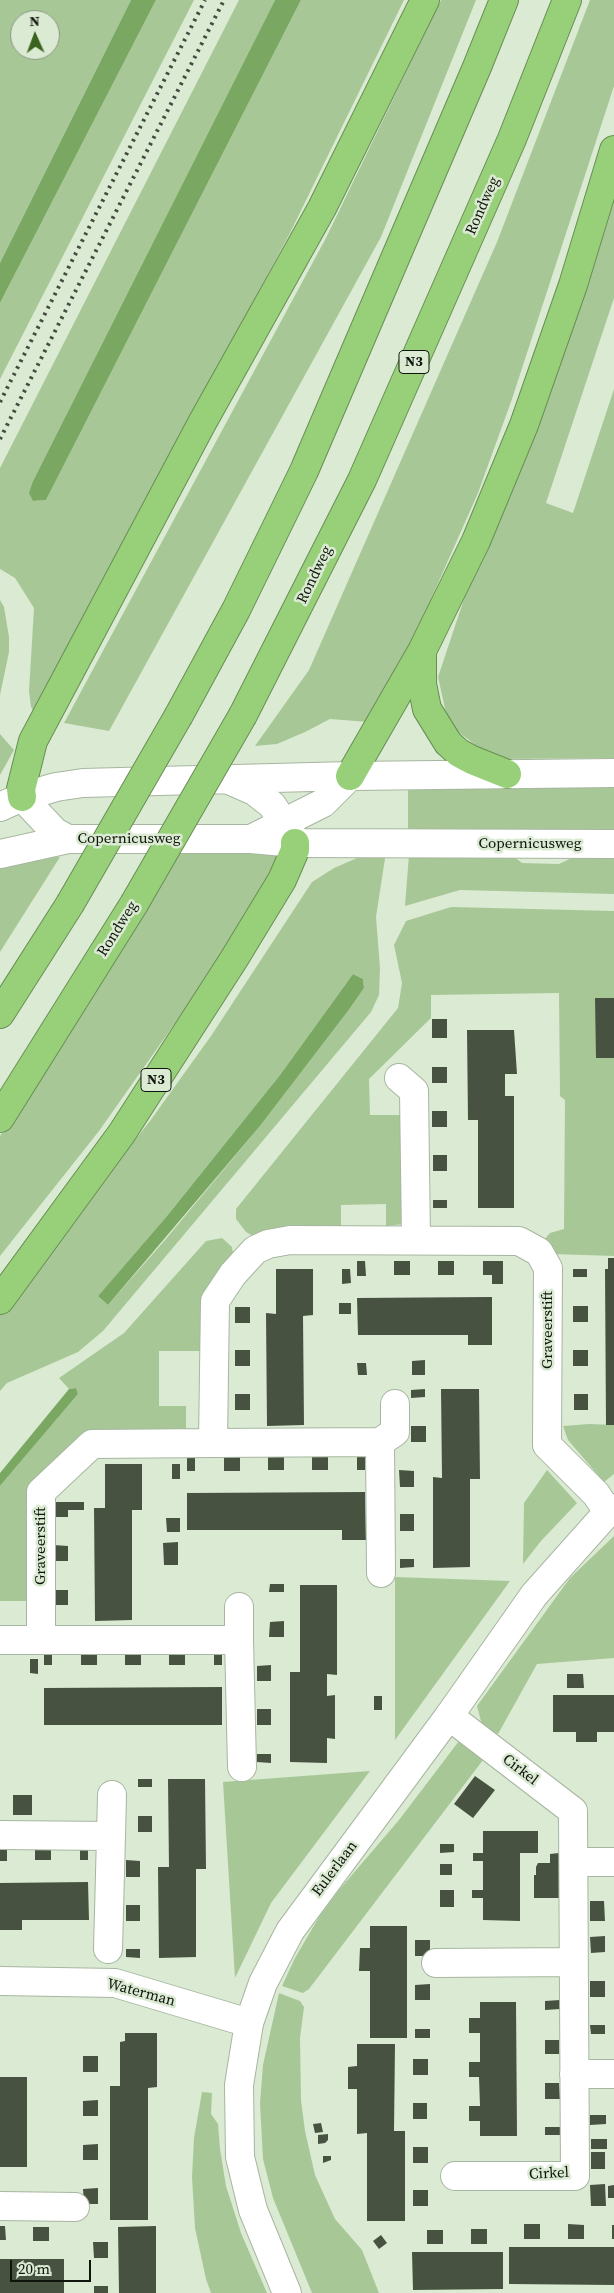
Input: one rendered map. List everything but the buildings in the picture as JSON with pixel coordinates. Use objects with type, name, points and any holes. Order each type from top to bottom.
[{"type":"highway","points":[[11,802],[21,789],[33,741],[202,423],[322,208],[425,0]]},
{"type":"highway","points":[[0,1014],[70,904],[179,715],[236,610],[304,471],[504,0]]},
{"type":"highway","name":"Rondweg","points":[[0,1118],[134,904],[243,715],[362,480],[512,139],[567,0]]},
{"type":"highway","points":[[350,776],[422,651],[476,541],[524,425],[573,285],[614,150]]},
{"type":"highway","points":[[422,651],[422,684],[427,709],[440,731],[459,753],[506,774]]},
{"type":"highway","name":"N3","points":[[0,1300],[122,1133],[234,959],[282,880],[295,850],[290,832]]},
{"type":"street","points":[[11,802],[56,787],[83,783],[350,776],[614,773]]},
{"type":"street","name":"Copernicusweg","points":[[290,832],[350,776]]},
{"type":"street","points":[[229,780],[264,798],[272,805],[290,832]]},
{"type":"street","name":"Copernicusweg","points":[[11,802],[68,839],[251,839],[290,832],[614,844]]},
{"type":"street","points":[[0,854],[68,839]]},
{"type":"street","points":[[399,1078],[414,1091],[416,1240]]},
{"type":"street","name":"Graveerstift","points":[[213,1443],[215,1301],[233,1274],[256,1250],[268,1244],[290,1240],[519,1241],[539,1252],[548,1268],[547,1445],[611,1510]]},
{"type":"street","points":[[381,1573],[380,1442],[395,1432],[394,1404]]},
{"type":"street","name":"Graveerstift","points":[[41,1640],[41,1492],[92,1444],[380,1442]]},
{"type":"street","name":"Eulerlaan","points":[[288,2293],[253,2210],[240,2157],[239,2085],[249,2024],[263,1983],[290,1931],[449,1716],[534,1595],[611,1510]]},
{"type":"street","points":[[239,1607],[242,1767]]},
{"type":"street","points":[[0,1640],[239,1640]]},
{"type":"street","name":"Cirkel","points":[[449,1716],[573,1811],[574,1862],[576,2176],[455,2176]]},
{"type":"street","points":[[108,1949],[112,1796]]},
{"type":"street","points":[[0,1835],[111,1836]]},
{"type":"street","points":[[574,1862],[614,1862]]},
{"type":"street","points":[[436,1963],[574,1962]]},
{"type":"street","name":"Waterman","points":[[0,1981],[115,1983],[249,2024]]},
{"type":"street","points":[[574,2074],[614,2074]]},
{"type":"street","points":[[0,2206],[75,2206]]},
{"type":"shaded area","points":[[0,0],[131,0],[0,263]]},
{"type":"shaded area","points":[[131,0],[156,0],[0,303],[0,263]]},
{"type":"shaded area","points":[[156,0],[194,0],[0,379],[0,303]]},
{"type":"shaded area","points":[[239,0],[275,0],[33,481],[33,501],[46,500],[301,0],[404,0],[290,233],[35,714],[31,707],[29,691],[34,608],[15,578],[0,569],[0,468]]},
{"type":"shaded area","points":[[275,0],[301,0],[46,500],[33,501],[29,493],[33,481]]},
{"type":"shaded area","points":[[441,0],[476,0],[381,237],[109,731],[64,723],[326,238]]},
{"type":"shaded area","points":[[590,0],[614,0],[614,86],[512,399],[478,493],[409,654],[368,722],[330,719],[277,744],[255,746],[309,670],[497,242]]},
{"type":"shaded area","points":[[614,179],[614,298],[546,503],[573,513],[614,389],[614,758],[494,759],[457,731],[446,713],[438,677],[464,599],[514,483]]},
{"type":"shaded area","points":[[0,600],[4,607],[9,637],[9,652],[0,695]]},
{"type":"shaded area","points":[[0,734],[14,750],[0,775]]},
{"type":"shaded area","points":[[614,783],[614,834],[410,831],[408,828],[408,791],[411,786]]},
{"type":"shaded area","points":[[178,851],[279,851],[274,876],[197,992],[99,1131],[0,1256],[0,1136]]},
{"type":"shaded area","points":[[386,852],[376,917],[380,968],[379,995],[371,1012],[103,1331],[78,1352],[7,1383],[0,1391],[0,1310],[150,1121],[211,1036],[312,882],[334,868],[364,855]],"holes":[[[353,974],[363,979],[364,988],[348,1011],[260,1126],[108,1305],[98,1296],[167,1216],[280,1075]]]},
{"type":"shaded area","points":[[409,854],[513,856],[522,863],[559,864],[576,856],[614,855],[614,894],[460,890],[405,906]]},
{"type":"shaded area","points":[[60,857],[0,952],[0,864],[26,858]]},
{"type":"shaded area","points":[[451,907],[614,911],[614,1256],[553,1254],[543,1241],[550,1233],[564,1229],[565,1100],[560,1096],[559,993],[431,995],[431,1018],[369,1079],[370,1115],[401,1115],[404,1224],[386,1226],[386,1204],[341,1205],[341,1227],[288,1226],[253,1236],[246,1232],[236,1219],[236,1209],[398,1008],[402,983],[394,945],[406,921]]},
{"type":"shaded area","points":[[353,974],[363,979],[364,988],[348,1011],[260,1126],[108,1305],[98,1296],[167,1216],[280,1075]]},
{"type":"shaded area","points":[[222,1238],[232,1247],[234,1259],[203,1351],[159,1351],[159,1406],[186,1406],[186,1432],[54,1463],[28,1601],[0,1601],[0,1486],[78,1394],[76,1388],[69,1389],[59,1378],[124,1333],[206,1241]]},
{"type":"shaded area","points":[[76,1388],[78,1394],[0,1486],[0,1473],[69,1389]]},
{"type":"shaded area","points":[[614,1425],[614,1474],[604,1482],[568,1440],[563,1426]]},
{"type":"shaded area","points":[[547,1470],[577,1503],[541,1541],[523,1564],[524,1503]]},
{"type":"shaded area","points":[[614,1536],[614,1658],[537,1664],[498,1734],[482,1725],[477,1706],[570,1578]]},
{"type":"shaded area","points":[[395,1577],[510,1581],[395,1740]]},
{"type":"shaded area","points":[[459,1741],[483,1760],[309,1989],[303,1993],[282,1986],[295,1958],[319,1917],[339,1890],[399,1820]]},
{"type":"shaded area","points":[[370,1771],[271,1903],[235,1978],[223,1782]]},
{"type":"shaded area","points":[[279,1993],[300,2001],[304,2007],[300,2038],[301,2100],[305,2131],[315,2175],[335,2219],[362,2250],[379,2293],[312,2293],[273,2198],[263,2159],[260,2103],[263,2065]]},
{"type":"shaded area","points":[[202,2092],[212,2093],[211,2114],[218,2124],[226,2186],[241,2233],[267,2293],[211,2293],[206,2279],[195,2228],[192,2177],[194,2138]]},
{"type":"railway","points":[[0,402],[205,0]]},
{"type":"railway","points":[[0,439],[224,0]]}]
